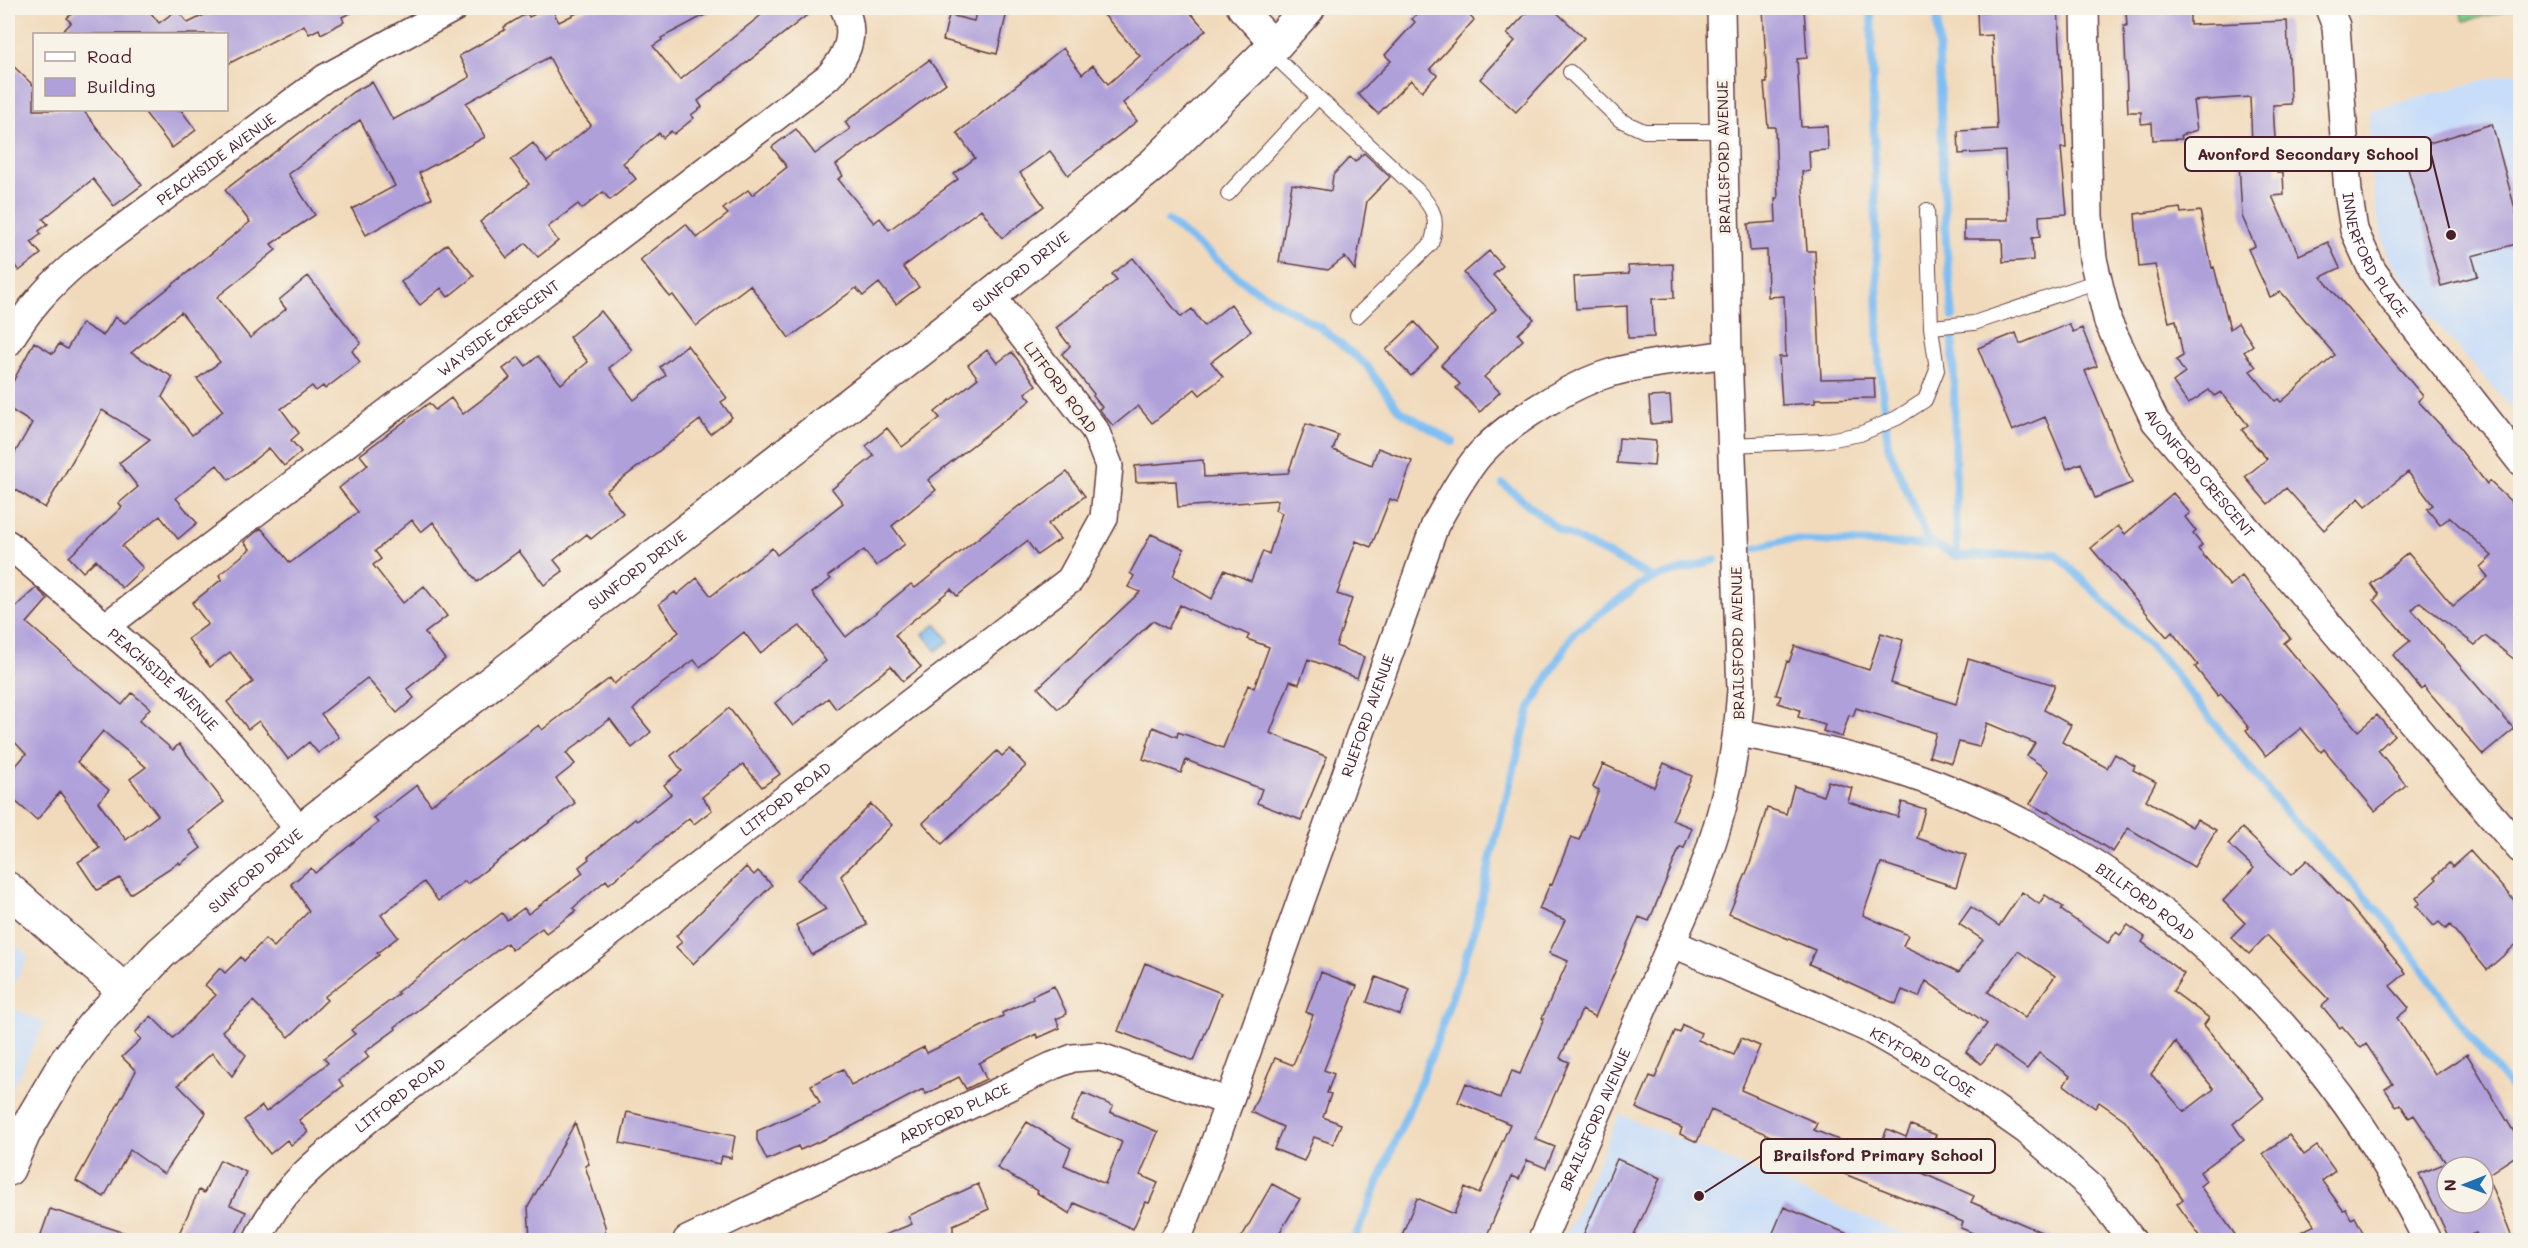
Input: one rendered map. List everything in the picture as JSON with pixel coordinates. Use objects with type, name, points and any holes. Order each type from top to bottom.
[{"type":"street","name":"PEACHSIDE AVENUE","points":[[8,343],[26,313],[48,287],[78,261],[325,78],[454,8]]},
{"type":"street","name":"WAYSIDE CRESCENT","points":[[105,627],[828,77],[843,62],[851,40],[844,8]]},
{"type":"street","points":[[1241,8],[1272,48]]},
{"type":"street","name":"SUNFORD DRIVE","points":[[8,1169],[24,1133],[66,1062],[93,1026],[161,953],[300,831],[991,295],[1154,164],[1272,48],[1308,8]]},
{"type":"street","name":"BRAILSFORD AVENUE","points":[[1542,1240],[1672,943],[1716,834],[1730,783],[1738,733],[1740,690],[1728,354],[1721,8]]},
{"type":"street","name":"AVONFORD CRESCENT","points":[[2085,8],[2089,216],[2093,259],[2108,322],[2155,421],[2520,849]]},
{"type":"street","name":"INNERFORD PLACE","points":[[2329,8],[2336,26],[2348,192],[2354,230],[2372,270],[2394,301],[2520,461]]},
{"type":"street","name":"LITFORD ROAD","points":[[257,1240],[269,1215],[296,1180],[372,1116],[1070,580],[1104,518],[1109,466],[1095,430],[991,295]]},
{"type":"street","name":"RUEFORD AVENUE","points":[[1173,1240],[1182,1227],[1229,1102],[1435,525],[1449,501],[1482,452],[1524,418],[1562,393],[1610,373],[1728,354]]},
{"type":"street","name":"PEACHSIDE AVENUE","points":[[8,544],[187,696],[238,753],[300,831]]},
{"type":"street","name":"BILLFORD ROAD","points":[[1738,733],[1795,743],[1851,757],[1960,794],[2064,846],[2160,910],[2205,947],[2247,987],[2285,1026],[2321,1069],[2384,1160],[2427,1240]]},
{"type":"street","points":[[8,890],[125,991]]},
{"type":"street","name":"KEYFORD CLOSE","points":[[1672,943],[1867,1028],[1940,1070],[2027,1131],[2091,1187],[2132,1240]]},
{"type":"street","name":"ARDFORD PLACE","points":[[687,1240],[1073,1058],[1098,1056],[1229,1102]]},
{"type":"lane","points":[[1272,48],[1318,97],[1416,189],[1433,212],[1437,228],[1431,244],[1357,316]]},
{"type":"lane","points":[[1570,72],[1620,120],[1644,132],[1722,131]]},
{"type":"lane","points":[[1228,194],[1318,97]]},
{"type":"lane","points":[[1731,446],[1822,441],[1860,434],[1897,418],[1925,400],[1937,370],[1931,327],[1927,210]]},
{"type":"lane","points":[[1931,327],[1974,323],[2098,281]]},
{"type":"shaded area","points":[[2520,71],[2520,418],[2422,307],[2387,254],[2377,216],[2370,170],[2369,111]]},
{"type":"shaded area","points":[[8,939],[28,956],[8,998]]},
{"type":"shaded area","points":[[8,1006],[45,1023],[8,1097]]},
{"type":"shaded area","points":[[1619,1114],[1742,1166],[1920,1240],[1564,1240]]},
{"type":"green space","points":[[2460,8],[2519,8],[2464,21]]},
{"type":"water","points":[[936,624],[949,641],[936,651],[923,634]]},
{"type":"building","points":[[80,8],[147,8],[159,23],[177,10],[188,23],[218,8],[361,8],[342,17],[344,22],[321,34],[319,29],[309,34],[304,25],[228,64],[228,33],[61,33],[71,23],[67,18]]},
{"type":"building","points":[[548,8],[551,8],[559,22],[587,8],[718,8],[661,38],[662,40],[653,46],[680,80],[770,8],[816,8],[698,101],[702,107],[691,115],[694,118],[674,134],[671,131],[663,138],[659,133],[623,163],[636,179],[610,200],[603,192],[582,209],[578,204],[548,227],[558,241],[538,257],[526,243],[507,258],[480,222],[529,184],[511,160],[533,143],[547,162],[591,125],[573,102],[549,57],[466,103],[485,137],[419,173],[432,198],[366,235],[352,209],[395,186],[360,120],[288,174],[315,215],[271,244],[276,250],[217,297],[250,338],[286,309],[279,300],[308,276],[361,343],[352,351],[360,362],[325,389],[323,386],[316,391],[312,386],[281,409],[299,433],[291,440],[301,452],[284,466],[269,448],[229,480],[217,465],[176,498],[197,523],[178,539],[160,516],[122,546],[143,568],[122,588],[96,560],[83,572],[69,557],[122,507],[119,503],[138,487],[119,463],[150,439],[102,410],[45,508],[8,485],[8,465],[32,423],[8,408],[8,391],[34,342],[53,354],[59,344],[67,349],[82,323],[103,336],[115,317],[125,323],[250,222],[225,190],[353,92],[372,82],[393,120],[470,77],[459,56],[505,30],[504,27],[527,13],[529,17]],"holes":[[[181,312],[220,362],[197,379],[223,411],[192,435],[162,397],[173,377],[131,353]]]},
{"type":"building","points":[[977,8],[1008,8],[997,54],[943,40],[949,15],[974,21]]},
{"type":"building","points":[[1098,8],[1186,8],[1206,30],[1123,103],[1137,121],[1068,175],[1050,151],[1020,173],[1044,206],[1002,238],[981,209],[903,267],[919,287],[896,304],[879,283],[863,296],[856,288],[789,338],[750,285],[696,326],[673,295],[670,297],[640,260],[686,224],[697,238],[728,214],[723,209],[748,190],[752,195],[787,167],[772,147],[796,129],[815,154],[850,129],[845,122],[929,60],[946,83],[836,165],[843,176],[838,179],[874,223],[880,218],[889,230],[958,179],[954,174],[975,158],[957,133],[1063,48],[1082,74],[1093,65],[1108,84],[1140,56]]},
{"type":"building","points":[[1422,8],[1461,8],[1474,20],[1430,69],[1437,75],[1422,91],[1411,80],[1378,114],[1358,94],[1391,61],[1385,55],[1415,22],[1412,19]]},
{"type":"building","points":[[1531,8],[1552,8],[1584,38],[1516,112],[1480,79],[1515,41],[1507,34]]},
{"type":"building","points":[[1763,8],[1804,8],[1807,58],[1797,59],[1801,127],[1827,126],[1828,150],[1809,151],[1810,171],[1802,172],[1807,251],[1815,251],[1821,379],[1874,378],[1875,398],[1815,399],[1815,403],[1782,405],[1779,357],[1786,357],[1784,296],[1768,297],[1767,250],[1750,251],[1748,224],[1776,222],[1775,198],[1778,198],[1775,127],[1768,127],[1764,83],[1767,83]]},
{"type":"building","points":[[2058,8],[2066,148],[2061,148],[2067,214],[2039,216],[2040,237],[2032,238],[2033,260],[2003,262],[2002,239],[1964,239],[1964,220],[2008,220],[2005,151],[1959,154],[1958,131],[1997,129],[1992,35],[1978,36],[1977,12]]},
{"type":"building","points":[[2190,10],[2190,25],[2287,21],[2291,104],[2273,105],[2277,173],[2283,173],[2284,195],[2272,196],[2299,255],[2328,242],[2340,268],[2321,277],[2423,396],[2418,401],[2444,429],[2487,484],[2489,481],[2520,510],[2520,664],[2485,636],[2475,645],[2420,602],[2412,610],[2514,729],[2483,755],[2424,686],[2421,689],[2393,655],[2410,641],[2374,600],[2379,595],[2371,584],[2408,553],[2453,606],[2488,577],[2480,567],[2492,556],[2450,517],[2440,525],[2427,509],[2433,505],[2408,472],[2366,506],[2359,498],[2324,530],[2286,488],[2268,504],[2245,477],[2267,459],[2242,430],[2248,425],[2221,392],[2214,396],[2209,390],[2188,404],[2173,382],[2185,373],[2176,360],[2183,356],[2176,320],[2169,322],[2155,265],[2139,267],[2135,214],[2180,208],[2181,213],[2200,211],[2212,268],[2214,267],[2230,329],[2238,323],[2253,345],[2244,352],[2256,367],[2250,371],[2275,401],[2278,399],[2281,402],[2335,355],[2281,292],[2270,297],[2248,249],[2255,246],[2242,216],[2238,144],[2252,143],[2250,97],[2193,101],[2197,130],[2181,135],[2182,139],[2153,140],[2152,123],[2141,124],[2141,112],[2128,112],[2124,26],[2127,26],[2126,12]]},
{"type":"building","points":[[8,61],[33,85],[33,111],[84,111],[142,185],[114,206],[93,179],[43,219],[48,224],[31,242],[41,254],[19,271],[8,257]]},
{"type":"building","points":[[144,111],[182,111],[196,130],[172,148]]},
{"type":"building","points":[[2492,124],[2520,227],[2520,243],[2472,256],[2478,276],[2441,286],[2403,151]]},
{"type":"building","points":[[1364,153],[1390,177],[1367,201],[1355,270],[1345,257],[1328,270],[1279,262],[1292,184],[1331,191],[1333,175],[1350,157],[1355,162]]},
{"type":"building","points":[[447,244],[474,276],[448,297],[441,288],[420,305],[401,282]]},
{"type":"building","points":[[1489,251],[1503,266],[1493,275],[1534,319],[1518,334],[1523,340],[1484,377],[1500,392],[1480,412],[1456,388],[1460,384],[1441,365],[1496,309],[1464,273]]},
{"type":"building","points":[[1133,258],[1181,317],[1192,309],[1204,326],[1231,304],[1251,331],[1211,362],[1223,377],[1200,395],[1195,389],[1152,423],[1138,406],[1113,426],[1099,409],[1102,407],[1093,396],[1094,394],[1062,354],[1070,346],[1056,328],[1117,280],[1112,274]]},
{"type":"building","points":[[1673,264],[1674,298],[1652,299],[1654,337],[1628,338],[1627,306],[1576,309],[1574,277],[1629,274],[1628,266]]},
{"type":"building","points":[[601,311],[632,350],[609,368],[634,400],[666,375],[660,367],[687,345],[727,398],[721,402],[732,417],[710,434],[700,420],[606,491],[623,513],[591,539],[587,534],[554,560],[563,571],[544,585],[519,551],[477,582],[433,522],[421,532],[412,520],[375,551],[381,559],[373,565],[403,603],[424,586],[447,616],[425,633],[445,659],[407,689],[414,698],[397,713],[367,678],[321,714],[339,737],[318,753],[309,742],[288,759],[259,721],[248,729],[227,702],[253,682],[230,652],[210,667],[188,639],[208,624],[192,603],[222,579],[219,575],[250,549],[244,542],[261,528],[290,563],[358,512],[339,488],[368,465],[360,455],[429,403],[435,410],[451,398],[463,414],[510,378],[503,369],[519,357],[526,366],[538,356],[561,384],[588,362],[569,337]]},
{"type":"building","points":[[1415,322],[1439,349],[1411,376],[1386,350]]},
{"type":"building","points":[[2069,324],[2073,332],[2082,328],[2097,366],[2085,371],[2132,483],[2095,498],[2081,463],[2067,469],[2045,417],[2012,431],[1978,348],[2016,333],[2020,344]]},
{"type":"building","points":[[987,350],[997,363],[1012,352],[1036,385],[1025,393],[1031,400],[928,480],[936,490],[892,526],[905,544],[876,566],[864,550],[828,576],[831,579],[812,593],[846,637],[911,584],[915,588],[1020,505],[1067,472],[1085,496],[1048,524],[1060,539],[1037,555],[1027,541],[957,596],[951,589],[895,635],[921,667],[903,681],[891,666],[836,709],[828,698],[793,726],[775,703],[826,661],[800,626],[760,653],[744,632],[700,667],[694,660],[651,692],[633,710],[651,732],[632,748],[610,719],[566,753],[575,764],[556,779],[575,803],[467,884],[465,881],[438,901],[424,882],[381,915],[398,937],[377,953],[379,955],[324,997],[327,1000],[289,1037],[253,1001],[222,1031],[246,1055],[232,1076],[212,1053],[178,1085],[206,1113],[164,1174],[130,1150],[104,1197],[76,1181],[136,1071],[122,1057],[141,1039],[135,1033],[151,1016],[173,1038],[216,995],[205,985],[220,968],[225,973],[241,957],[244,961],[265,939],[274,947],[309,911],[291,884],[311,868],[315,873],[378,823],[374,818],[417,785],[431,805],[539,725],[542,730],[610,678],[614,684],[679,632],[659,604],[675,592],[677,595],[697,578],[711,596],[772,548],[777,555],[843,503],[832,489],[874,456],[866,446],[887,428],[902,447],[940,418],[935,412],[978,378],[968,365]]},
{"type":"building","points":[[1670,396],[1672,422],[1651,424],[1649,397]]},
{"type":"building","points":[[1306,424],[1338,435],[1333,450],[1372,465],[1378,448],[1412,461],[1398,502],[1390,499],[1371,547],[1356,541],[1337,594],[1352,599],[1336,646],[1364,657],[1357,678],[1308,659],[1299,684],[1290,681],[1270,733],[1327,757],[1301,820],[1257,803],[1262,789],[1186,760],[1181,773],[1143,759],[1153,727],[1177,737],[1178,732],[1223,748],[1248,685],[1254,688],[1269,647],[1247,639],[1249,635],[1180,605],[1168,629],[1153,621],[1058,709],[1038,688],[1140,592],[1128,587],[1134,576],[1130,573],[1151,534],[1184,549],[1173,576],[1212,599],[1224,570],[1251,581],[1263,551],[1269,554],[1282,513],[1275,510],[1278,500],[1178,507],[1176,481],[1136,482],[1135,466],[1203,460],[1204,477],[1288,473]]},
{"type":"building","points":[[1619,438],[1656,441],[1654,466],[1617,463]]},
{"type":"building","points":[[2173,493],[2190,513],[2185,517],[2196,531],[2193,534],[2202,545],[2198,549],[2230,586],[2242,576],[2290,638],[2284,643],[2358,731],[2377,715],[2394,735],[2378,750],[2406,785],[2375,811],[2324,749],[2321,752],[2301,728],[2266,756],[2246,730],[2249,728],[2221,694],[2218,696],[2195,667],[2198,665],[2172,632],[2167,637],[2091,548],[2118,526],[2125,534]]},
{"type":"building","points":[[36,588],[48,599],[27,623],[122,705],[132,693],[150,708],[139,721],[173,750],[179,744],[224,802],[188,830],[201,848],[180,864],[179,862],[130,894],[120,878],[97,890],[78,862],[100,848],[60,792],[37,820],[8,795],[8,775],[26,754],[8,735],[8,606],[12,610]],"holes":[[[103,731],[146,767],[130,779],[158,815],[126,840],[98,802],[109,790],[77,762]]]},
{"type":"building","points":[[1881,633],[1903,640],[1891,683],[1956,704],[1968,659],[2055,685],[2044,710],[2071,725],[2062,742],[2107,768],[2115,754],[2135,766],[2133,770],[2156,782],[2146,800],[2192,827],[2197,819],[2216,830],[2194,867],[2128,828],[2113,852],[2048,811],[2047,813],[2030,804],[2049,771],[2027,756],[2035,743],[1987,723],[1979,747],[1959,742],[1952,763],[1929,756],[1936,733],[1856,708],[1853,716],[1849,715],[1842,737],[1823,731],[1825,725],[1798,717],[1800,710],[1778,703],[1781,696],[1776,695],[1787,661],[1789,662],[1795,646],[1869,670]]},
{"type":"building","points":[[729,708],[780,774],[762,787],[743,764],[702,797],[712,810],[694,824],[689,818],[609,884],[606,880],[573,908],[576,911],[546,933],[542,928],[512,950],[507,943],[395,1027],[396,1029],[365,1052],[369,1057],[339,1080],[343,1086],[299,1120],[308,1132],[291,1145],[287,1140],[270,1154],[244,1120],[262,1106],[266,1112],[328,1063],[324,1058],[355,1034],[351,1030],[399,994],[397,992],[502,913],[507,920],[524,908],[528,914],[583,873],[579,867],[589,859],[588,857],[635,819],[637,821],[671,794],[664,785],[682,771],[671,756]]},
{"type":"building","points":[[1010,749],[1026,766],[942,844],[923,823],[997,751],[1002,756]]},
{"type":"building","points":[[1664,763],[1692,776],[1672,820],[1692,828],[1684,848],[1680,847],[1649,921],[1639,917],[1595,1017],[1582,1010],[1560,1058],[1569,1062],[1535,1139],[1555,1147],[1546,1168],[1527,1160],[1519,1179],[1512,1176],[1485,1240],[1400,1240],[1417,1198],[1454,1214],[1465,1187],[1479,1194],[1510,1124],[1458,1102],[1466,1083],[1500,1098],[1512,1071],[1520,1074],[1544,1019],[1542,1018],[1568,961],[1549,953],[1565,920],[1539,909],[1550,884],[1552,885],[1571,837],[1579,840],[1599,790],[1593,787],[1603,764],[1654,787]]},
{"type":"building","points":[[1828,781],[1852,788],[1848,802],[1898,817],[1902,802],[1925,809],[1917,838],[1966,855],[1956,887],[1881,863],[1863,915],[1908,935],[1903,946],[1959,972],[1983,940],[1959,924],[1971,907],[1999,926],[2022,892],[2039,904],[2045,895],[2063,907],[2061,910],[2108,943],[2116,932],[2120,935],[2128,925],[2145,937],[2142,942],[2184,974],[2173,991],[2209,1018],[2204,1025],[2264,1098],[2233,1124],[2244,1140],[2200,1172],[2206,1181],[2200,1186],[2239,1240],[2203,1240],[2177,1204],[2183,1199],[2125,1120],[2099,1102],[2095,1108],[2064,1085],[2070,1076],[2039,1053],[2027,1069],[1995,1046],[1981,1064],[1966,1052],[1987,1024],[1926,981],[1919,997],[1902,990],[1896,1004],[1809,964],[1815,950],[1729,914],[1750,864],[1767,808],[1786,814],[1794,786],[1823,796]],"holes":[[[2018,951],[2055,976],[2025,1018],[1988,992]],[[2175,1042],[2214,1089],[2184,1112],[2151,1074]]]},
{"type":"building","points":[[871,804],[892,825],[841,876],[867,925],[812,955],[796,925],[826,909],[797,880]]},
{"type":"building","points":[[2242,828],[2291,875],[2307,860],[2350,906],[2406,973],[2390,986],[2409,1008],[2397,1018],[2435,1075],[2467,1054],[2520,1142],[2520,1153],[2495,1170],[2495,1155],[2441,1155],[2414,1115],[2409,1118],[2400,1104],[2396,1106],[2385,1089],[2393,1084],[2366,1044],[2361,1048],[2342,1026],[2340,1028],[2322,1006],[2329,1000],[2267,935],[2249,954],[2231,937],[2245,923],[2223,901],[2254,868],[2228,844]]},
{"type":"building","points":[[2470,851],[2520,907],[2520,941],[2487,970],[2450,925],[2446,929],[2439,922],[2434,926],[2416,906],[2420,903],[2416,898],[2437,879],[2435,877],[2449,863],[2452,867]]},
{"type":"building","points":[[746,867],[754,875],[758,871],[772,885],[693,964],[676,947],[682,942],[676,936]]},
{"type":"building","points":[[1145,963],[1221,993],[1194,1061],[1118,1031]]},
{"type":"building","points":[[1321,972],[1357,986],[1324,1070],[1334,1074],[1327,1093],[1331,1094],[1323,1117],[1341,1124],[1333,1144],[1314,1137],[1304,1161],[1274,1149],[1283,1127],[1251,1112],[1275,1058],[1293,1065],[1313,1015],[1306,1012]]},
{"type":"building","points":[[1376,977],[1410,990],[1400,1015],[1367,1002]]},
{"type":"building","points":[[1054,986],[1067,1014],[1056,1019],[1060,1028],[1038,1038],[1036,1034],[979,1063],[986,1079],[966,1089],[959,1077],[926,1094],[923,1089],[843,1131],[800,1150],[798,1146],[767,1160],[757,1140],[757,1131],[820,1103],[811,1085],[843,1069],[851,1085],[924,1047],[927,1053],[1003,1016],[1002,1013],[1033,999],[1032,996]]},
{"type":"building","points":[[1683,1025],[1701,1033],[1698,1040],[1734,1055],[1741,1038],[1760,1046],[1741,1090],[1817,1123],[1814,1130],[1876,1155],[1887,1129],[1906,1137],[1911,1125],[1936,1135],[1920,1172],[1974,1196],[1971,1202],[2060,1240],[1989,1240],[1961,1228],[1963,1222],[1805,1158],[1807,1152],[1711,1110],[1697,1142],[1680,1134],[1682,1128],[1636,1108],[1650,1076],[1655,1078],[1675,1031],[1680,1033]]},
{"type":"building","points":[[1083,1093],[1113,1106],[1110,1112],[1158,1132],[1140,1175],[1158,1183],[1149,1203],[1145,1202],[1133,1229],[1074,1203],[1070,1214],[1037,1193],[1038,1191],[997,1168],[1027,1122],[1071,1148],[1064,1165],[1105,1184],[1122,1142],[1071,1120]]},
{"type":"building","points":[[627,1112],[735,1136],[731,1158],[722,1156],[720,1164],[620,1143]]},
{"type":"building","points":[[575,1123],[589,1164],[585,1166],[605,1226],[606,1238],[530,1240],[528,1207]]},
{"type":"building","points":[[2289,1135],[2304,1155],[2317,1146],[2335,1171],[2322,1181],[2343,1210],[2346,1209],[2351,1219],[2355,1217],[2367,1240],[2285,1240],[2315,1225],[2263,1154]]},
{"type":"building","points":[[1617,1159],[1660,1178],[1632,1240],[1581,1240]]},
{"type":"building","points":[[220,1160],[246,1172],[230,1205],[246,1212],[233,1240],[176,1240],[199,1190],[204,1193]]},
{"type":"building","points":[[2435,1167],[2435,1208],[2419,1174]]},
{"type":"building","points":[[978,1184],[989,1209],[953,1225],[953,1233],[935,1240],[874,1240],[912,1224],[908,1216]]},
{"type":"building","points":[[1272,1184],[1300,1199],[1275,1240],[1240,1240]]},
{"type":"building","points":[[2495,1195],[2513,1240],[2479,1240],[2476,1233],[2457,1240],[2450,1240],[2438,1215],[2495,1215]]},
{"type":"building","points":[[1784,1207],[1862,1240],[1770,1240]]},
{"type":"building","points":[[50,1209],[135,1236],[134,1240],[39,1240]]},
{"type":"waterway","points":[[1871,8],[1879,360],[1888,446],[1927,539],[1936,545]]},
{"type":"waterway","points":[[1937,8],[1946,242],[1953,317]]},
{"type":"waterway","points":[[1168,221],[1248,285],[1321,328],[1366,365],[1399,410],[1453,442]]},
{"type":"waterway","points":[[1953,334],[1957,556]]},
{"type":"waterway","points":[[1503,484],[1558,529],[1654,578],[1715,560]]},
{"type":"waterway","points":[[1755,548],[1785,540],[1936,545],[1957,556],[2056,554],[2162,658],[2282,808],[2390,924],[2473,1040],[2520,1100]]},
{"type":"waterway","points":[[1354,1240],[1433,1052],[1475,929],[1492,852],[1530,708],[1574,632],[1639,585],[1654,578]]},
{"type":"place","name":"Avonford Secondary School","points":[[2451,235]]},
{"type":"place","name":"Brailsford Primary School","points":[[1699,1196]]}]
